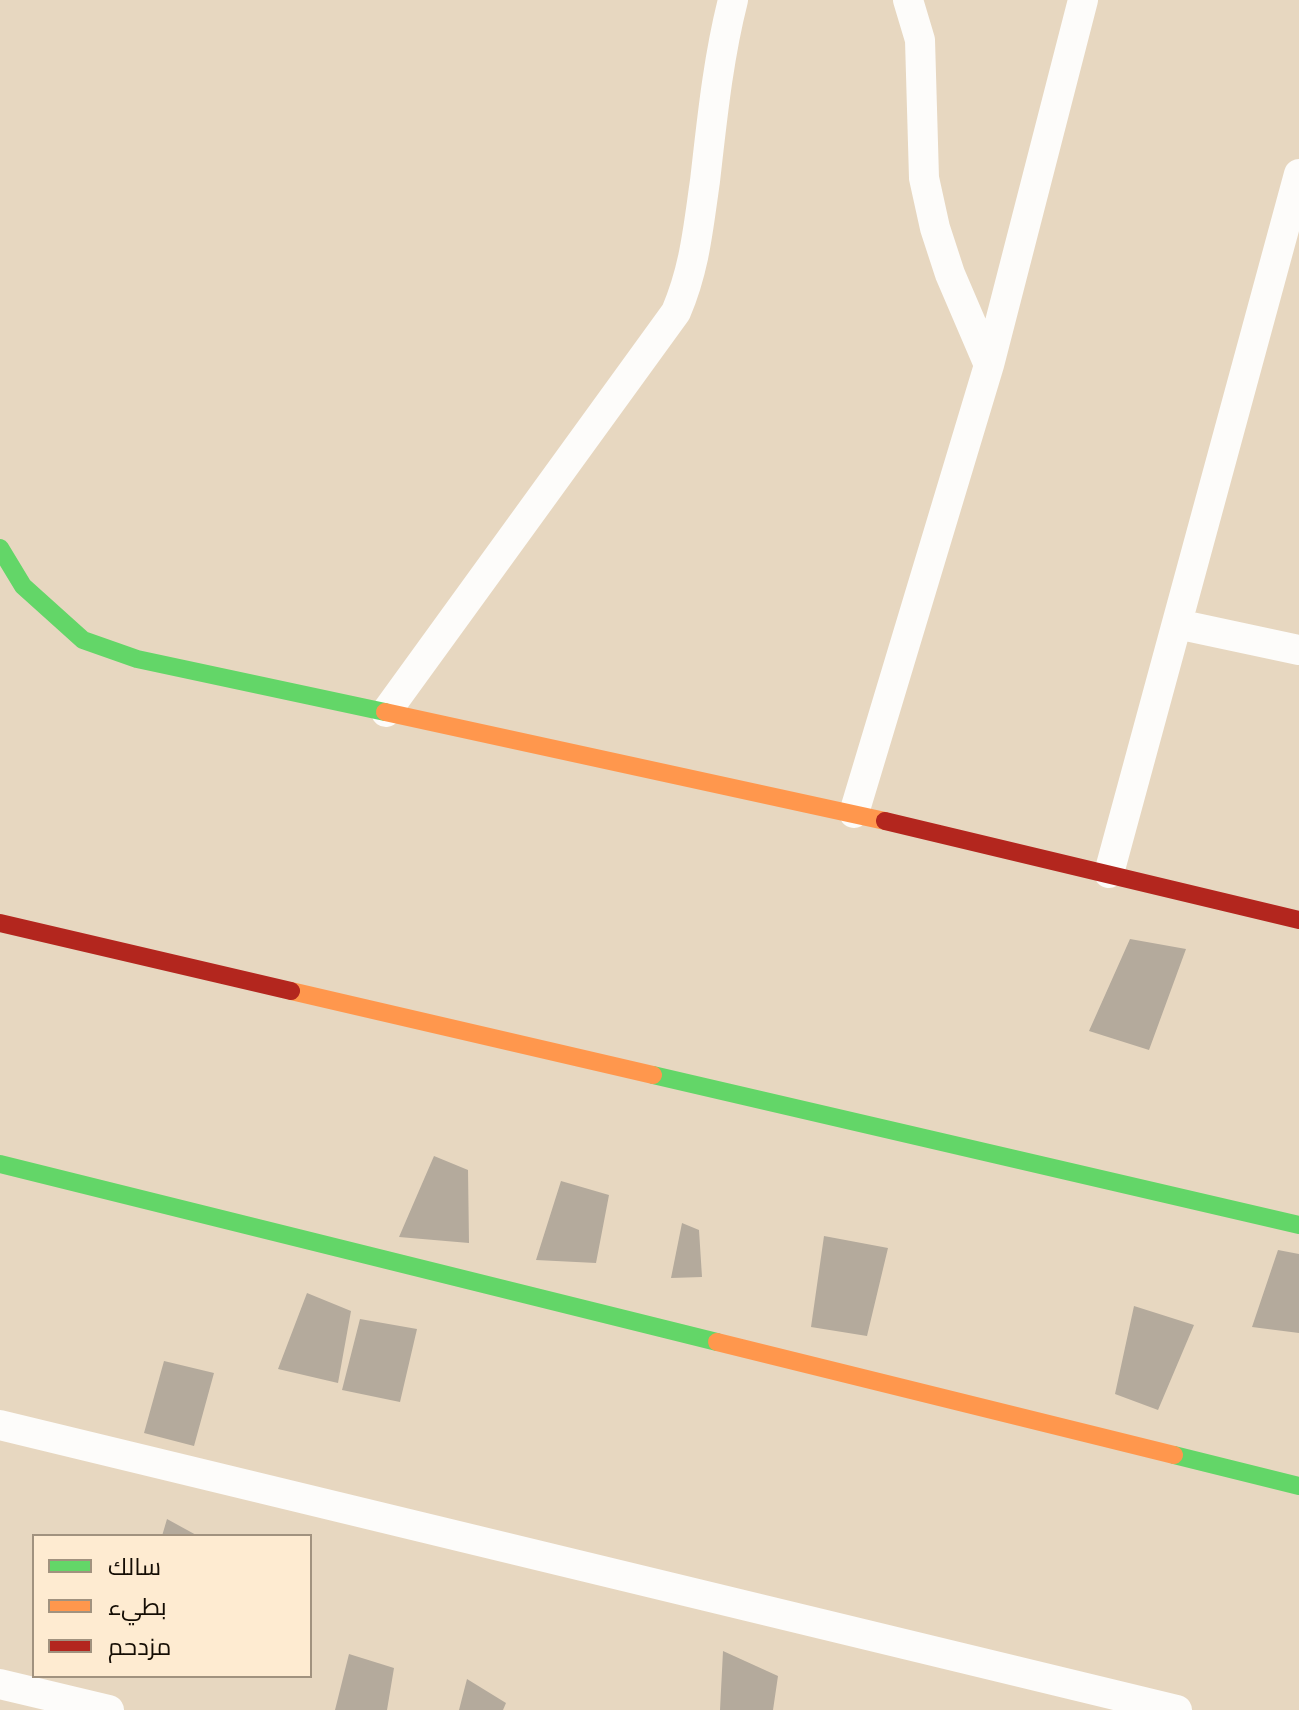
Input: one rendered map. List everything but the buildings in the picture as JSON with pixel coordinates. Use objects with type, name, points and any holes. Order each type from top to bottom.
[{"type":"street","points":[[386,712],[676,312],[690,279],[697,243],[723,41],[733,0]]},
{"type":"street","points":[[908,0],[920,40],[924,178],[935,228],[950,274],[989,365]]},
{"type":"street","points":[[854,813],[989,365],[1083,0]]},
{"type":"street","points":[[1109,873],[1299,174]]},
{"type":"street","points":[[0,548],[23,586],[83,640],[137,659],[854,813],[1299,920]]},
{"type":"street","points":[[1177,624],[1299,650]]},
{"type":"street","points":[[0,923],[1299,1225]]},
{"type":"street","points":[[0,1164],[1299,1486]]},
{"type":"street","points":[[0,1425],[1177,1710]]},
{"type":"street","points":[[0,1684],[109,1710]]},
{"type":"shaded area","points":[[0,0],[1299,0],[1299,1710],[0,1710]]},
{"type":"traffic: fast","points":[[0,548],[23,586],[83,640],[137,659],[385,712]]},
{"type":"traffic: fast","points":[[653,1075],[1299,1225]]},
{"type":"traffic: fast","points":[[0,1164],[717,1342]]},
{"type":"traffic: fast","points":[[1174,1455],[1299,1486]]},
{"type":"traffic: slow","points":[[385,712],[885,821]]},
{"type":"traffic: slow","points":[[291,991],[653,1075]]},
{"type":"traffic: slow","points":[[717,1342],[1174,1455]]},
{"type":"traffic: jam","points":[[885,821],[1299,920]]},
{"type":"traffic: jam","points":[[0,923],[291,991]]}]
